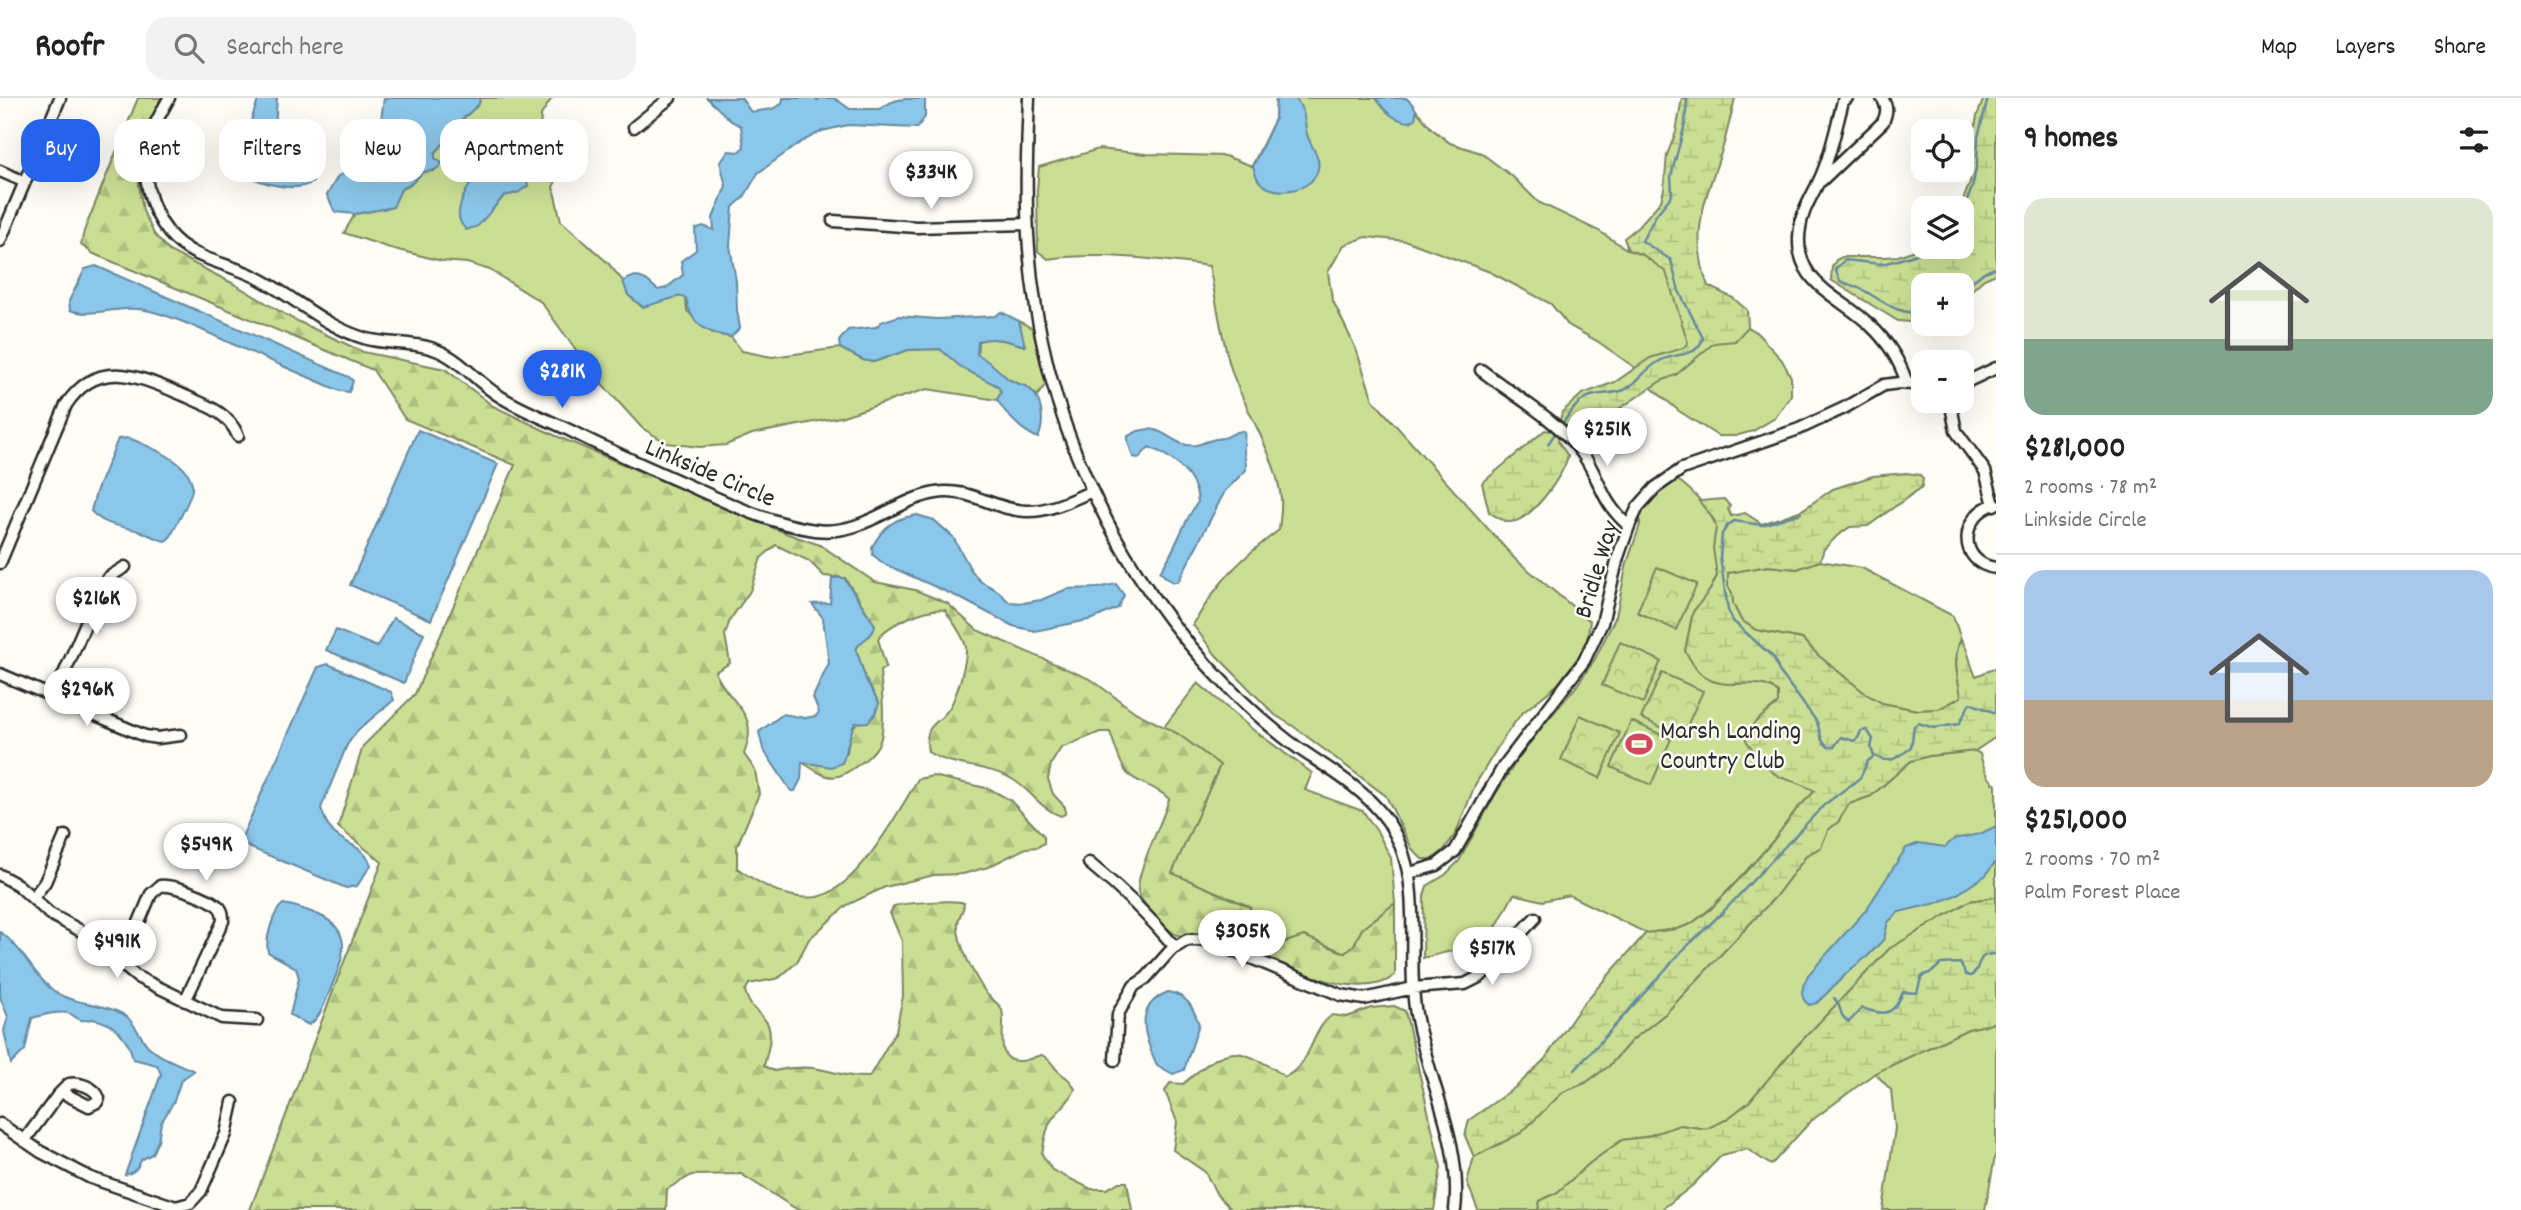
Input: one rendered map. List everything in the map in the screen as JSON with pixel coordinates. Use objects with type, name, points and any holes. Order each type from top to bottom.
[{"type":"street","points":[[51,119],[60,98]]},
{"type":"street","name":"Linkside Circle","points":[[169,98],[148,141],[146,177],[150,197],[161,222],[184,247],[211,261],[254,275],[312,314],[352,334],[387,343],[438,350],[504,399],[738,508],[781,522],[825,530],[866,522],[922,496],[937,492],[968,494],[1026,511],[1066,503],[1092,491]]},
{"type":"street","points":[[634,127],[670,98]]},
{"type":"street","points":[[1028,98],[1027,224],[1034,292],[1047,365],[1072,443],[1092,491],[1139,576],[1189,644],[1241,699],[1273,728],[1346,780],[1376,807],[1396,837],[1409,873],[1413,903],[1413,988],[1421,1035],[1452,1148],[1456,1186],[1455,1210]]},
{"type":"street","points":[[1847,98],[1843,101],[1818,184],[1807,202],[1800,225],[1800,248],[1807,270],[1819,287],[1863,319],[1886,342],[1899,361],[1907,383],[1911,384]]},
{"type":"street","points":[[1818,184],[1883,122],[1887,113],[1882,98]]},
{"type":"street","points":[[0,171],[21,180]]},
{"type":"street","points":[[0,241],[25,182]]},
{"type":"street","points":[[833,221],[916,227],[1027,224]]},
{"type":"street","points":[[1974,378],[1996,368]]},
{"type":"street","points":[[1481,370],[1564,432],[1583,455],[1609,507],[1629,526]]},
{"type":"street","points":[[0,563],[66,405],[74,394],[91,380],[116,374],[145,379],[213,408],[233,425],[238,436]]},
{"type":"street","name":"Bridle Way","points":[[1409,873],[1437,865],[1455,851],[1503,767],[1584,661],[1606,613],[1618,557],[1629,526],[1638,507],[1649,494],[1682,469],[1799,429],[1884,386],[1907,383]]},
{"type":"street","points":[[1952,413],[1956,431],[1985,471],[1995,505],[1979,512],[1973,519],[1968,546],[1976,559],[1986,566],[1996,568]]},
{"type":"street","points":[[54,697],[101,588],[109,577],[125,567]]},
{"type":"street","points":[[0,674],[145,736],[157,738],[181,735]]},
{"type":"street","points":[[33,898],[45,882],[65,836]]},
{"type":"street","points":[[1089,863],[1142,910],[1175,947]]},
{"type":"street","points":[[0,875],[18,885],[50,914],[80,931],[137,976],[222,1018],[257,1020]]},
{"type":"street","points":[[116,959],[135,932],[151,894],[160,886],[173,886],[218,906],[223,921],[185,1001]]},
{"type":"street","points":[[1115,1060],[1118,1014],[1124,999],[1175,947],[1187,940],[1207,940],[1341,995],[1364,999],[1413,988],[1474,981],[1535,918]]},
{"type":"street","points":[[24,1140],[61,1092]]},
{"type":"street","points":[[0,1124],[65,1166],[91,1178],[168,1206],[183,1206],[190,1203],[201,1191],[226,1134],[233,1102]]},
{"type":"green space","points":[[138,98],[161,98],[151,119],[129,119]]},
{"type":"green space","points":[[480,98],[552,98],[541,119],[463,119],[479,104]]},
{"type":"green space","points":[[1276,98],[1406,98],[1431,128],[1450,143],[1481,153],[1513,177],[1538,202],[1599,231],[1628,250],[1643,255],[1757,333],[1782,360],[1791,377],[1791,395],[1775,418],[1753,431],[1735,436],[1718,436],[1679,411],[1653,389],[1644,374],[1597,341],[1568,325],[1551,304],[1490,272],[1407,241],[1366,237],[1344,245],[1328,272],[1332,299],[1356,349],[1373,400],[1515,559],[1590,621],[1586,647],[1557,685],[1521,714],[1502,740],[1475,785],[1456,833],[1443,851],[1432,859],[1422,859],[1412,849],[1386,796],[1275,715],[1216,655],[1193,625],[1230,572],[1279,530],[1281,506],[1273,466],[1232,372],[1209,266],[1108,256],[1048,259],[1038,251],[1039,167],[1099,149],[1146,154],[1225,156],[1252,166],[1275,119]]},
{"type":"green space","points":[[1682,98],[1735,98],[1705,201],[1700,250],[1708,286],[1733,298],[1747,310],[1748,327],[1735,341],[1714,343],[1676,375],[1661,381],[1604,419],[1588,436],[1583,437],[1567,427],[1560,433],[1558,441],[1568,456],[1553,485],[1527,515],[1517,520],[1504,521],[1489,512],[1482,483],[1545,430],[1550,431],[1559,425],[1562,412],[1582,394],[1615,382],[1650,358],[1683,348],[1688,343],[1666,272],[1643,255],[1628,250],[1624,238],[1638,227],[1661,201],[1667,155],[1676,132]]},
{"type":"green space","points":[[1984,98],[1996,98],[1996,274],[1984,279],[1974,288],[1974,273],[1911,273],[1911,322],[1898,321],[1831,280],[1832,267],[1836,260],[1842,257],[1898,256],[1911,251],[1911,259],[1974,259],[1974,196],[1965,196],[1970,182],[1974,182],[1974,132]]},
{"type":"green space","points":[[440,147],[440,182],[555,182],[553,187],[561,221],[608,263],[623,281],[628,295],[642,307],[680,296],[686,298],[687,311],[714,334],[731,337],[742,351],[772,357],[840,348],[863,360],[874,362],[908,350],[940,349],[998,386],[1001,392],[997,400],[927,389],[840,417],[752,434],[726,445],[699,447],[667,443],[642,428],[595,376],[541,302],[490,270],[390,248],[344,233],[355,214],[392,207],[401,189],[413,182],[426,182],[426,172],[434,171],[434,153]]},
{"type":"green space","points":[[114,157],[114,182],[139,182],[143,211],[154,234],[169,251],[234,284],[293,319],[363,352],[445,369],[493,406],[554,435],[820,545],[875,582],[915,590],[947,603],[977,630],[1092,680],[1135,712],[1178,734],[1220,765],[1172,873],[1250,907],[1258,936],[1280,944],[1304,936],[1345,953],[1354,945],[1362,929],[1395,903],[1395,975],[1379,984],[1358,986],[1336,983],[1228,942],[1180,936],[1171,931],[1145,904],[1139,895],[1138,887],[1144,863],[1169,799],[1127,773],[1110,732],[1100,732],[1061,748],[1051,764],[1048,779],[1053,794],[1065,807],[1065,814],[1061,816],[1047,809],[1025,788],[1002,774],[948,761],[928,752],[930,729],[953,702],[966,654],[963,639],[945,610],[929,611],[908,618],[890,628],[878,639],[886,667],[880,671],[883,722],[880,741],[870,756],[847,772],[834,777],[821,774],[802,762],[811,763],[847,753],[850,735],[856,724],[879,703],[866,680],[856,649],[875,625],[845,578],[824,576],[809,561],[776,545],[761,558],[750,591],[730,620],[725,635],[730,663],[715,672],[746,718],[749,728],[744,754],[755,770],[759,794],[737,846],[737,868],[785,894],[806,898],[832,891],[862,865],[888,829],[918,779],[933,776],[990,789],[1010,800],[1044,836],[1044,843],[1038,847],[1026,848],[988,867],[963,874],[934,875],[885,887],[847,905],[809,939],[797,962],[779,978],[749,984],[745,991],[750,1004],[768,1025],[769,1042],[764,1066],[774,1071],[813,1068],[869,1077],[896,1031],[903,996],[902,941],[890,913],[894,906],[900,905],[942,901],[964,903],[958,920],[960,940],[982,986],[1001,1008],[1002,1040],[1006,1056],[1021,1061],[1042,1055],[1075,1089],[1049,1125],[1042,1154],[1052,1170],[1091,1189],[1107,1189],[1119,1182],[1127,1182],[1132,1210],[798,1210],[741,1174],[692,1175],[667,1189],[666,1210],[250,1210],[382,862],[338,827],[363,746],[415,694],[515,465],[405,419],[373,370],[94,254],[81,245],[84,231]]},
{"type":"green space","points":[[1019,321],[1033,329],[1046,384],[1037,396],[1029,388],[1008,379],[977,354],[978,341],[1001,340],[1024,346]]},
{"type":"green space","points":[[1906,473],[1920,475],[1923,479],[1922,487],[1868,526],[1850,527],[1837,536],[1824,549],[1820,561],[1797,569],[1768,566],[1728,573],[1733,604],[1741,620],[1756,630],[1802,639],[1866,694],[1882,703],[1917,710],[1939,709],[1961,697],[1956,661],[1961,639],[1976,676],[1996,668],[1996,737],[1975,751],[1929,756],[1911,761],[1871,796],[1849,804],[1838,822],[1828,830],[1821,847],[1807,855],[1775,897],[1665,1014],[1631,1041],[1609,1066],[1585,1083],[1563,1092],[1521,1133],[1474,1157],[1465,1136],[1469,1120],[1517,1086],[1544,1060],[1582,1005],[1646,933],[1677,929],[1691,924],[1711,909],[1815,791],[1778,776],[1757,756],[1746,740],[1750,728],[1778,703],[1778,693],[1761,685],[1710,680],[1699,672],[1685,651],[1693,612],[1717,576],[1713,548],[1716,527],[1714,520],[1699,501],[1724,499],[1730,506],[1728,509],[1731,516],[1745,513],[1762,524],[1802,510],[1833,489],[1873,476]]},
{"type":"green space","name":"Marsh Landing Country Club","points":[[1678,480],[1701,501],[1716,527],[1717,576],[1693,612],[1685,651],[1701,674],[1710,680],[1720,683],[1761,684],[1778,693],[1778,703],[1758,720],[1790,779],[1816,790],[1796,810],[1743,875],[1691,924],[1677,929],[1646,933],[1569,895],[1543,901],[1514,894],[1488,942],[1423,958],[1424,896],[1427,886],[1445,875],[1459,861],[1519,757],[1576,687],[1595,659],[1616,616],[1627,563],[1640,525],[1640,514],[1654,494]]},
{"type":"green space","points":[[1820,561],[1862,568],[1953,616],[1961,639],[1956,660],[1962,697],[1939,709],[1917,710],[1882,703],[1866,694],[1802,639],[1756,630],[1741,620],[1728,587],[1728,573],[1768,566],[1797,569]]},
{"type":"green space","points":[[1657,567],[1697,584],[1676,630],[1637,612]]},
{"type":"green space","points":[[1620,642],[1661,661],[1643,703],[1602,685]]},
{"type":"green space","points":[[1662,673],[1703,691],[1682,737],[1641,718]]},
{"type":"green space","points":[[1198,683],[1252,729],[1312,773],[1305,790],[1363,811],[1378,833],[1391,858],[1395,903],[1362,929],[1354,945],[1345,953],[1304,936],[1280,944],[1258,936],[1249,906],[1171,873],[1220,765],[1164,727]]},
{"type":"green space","points":[[1580,715],[1620,733],[1600,778],[1561,760]]},
{"type":"green space","points":[[1631,721],[1671,739],[1651,785],[1611,767]]},
{"type":"green space","points":[[1975,751],[1980,754],[1988,775],[1996,785],[1996,897],[1970,901],[1889,949],[1792,1051],[1749,1102],[1726,1120],[1706,1129],[1680,1125],[1645,1137],[1622,1140],[1590,1163],[1558,1192],[1540,1201],[1538,1210],[1478,1210],[1467,1182],[1474,1157],[1521,1133],[1563,1092],[1585,1083],[1609,1066],[1631,1041],[1665,1014],[1775,897],[1807,855],[1821,847],[1828,830],[1838,822],[1849,804],[1871,796],[1911,761],[1929,756]]},
{"type":"green space","points":[[1996,897],[1996,1020],[1991,1024],[1968,1029],[1875,1073],[1811,1121],[1771,1165],[1747,1149],[1722,1155],[1693,1185],[1661,1210],[1538,1210],[1540,1201],[1558,1192],[1590,1163],[1622,1140],[1645,1137],[1680,1125],[1706,1129],[1726,1120],[1749,1102],[1792,1051],[1889,949],[1970,901]]},
{"type":"green space","points":[[1394,1006],[1405,1011],[1441,1167],[1434,1210],[1232,1210],[1217,1195],[1205,1172],[1173,1150],[1177,1122],[1165,1091],[1170,1083],[1183,1084],[1214,1060],[1235,1053],[1254,1058],[1285,1077],[1301,1064],[1319,1029],[1332,1015],[1347,1017],[1371,1008]]},
{"type":"green space","points":[[1996,1020],[1996,1152],[1985,1210],[1883,1210],[1895,1128],[1891,1090],[1875,1073],[1968,1029]]},
{"type":"water","points":[[259,98],[277,98],[276,119],[251,119]]},
{"type":"water","points":[[384,98],[480,98],[479,104],[463,119],[440,119],[440,147],[435,153],[435,158],[440,162],[440,166],[434,170],[426,171],[426,119],[381,119]]},
{"type":"water","points":[[707,98],[741,98],[751,112],[772,109],[782,104],[783,98],[834,98],[850,109],[880,109],[901,100],[925,99],[925,117],[917,128],[848,125],[822,131],[801,142],[758,173],[744,197],[733,207],[730,246],[740,328],[731,337],[700,326],[691,314],[686,298],[680,296],[643,307],[628,295],[623,281],[635,276],[646,280],[658,290],[666,288],[683,275],[681,261],[696,250],[695,229],[703,226],[714,230],[713,218],[726,186],[720,162],[729,151],[738,152],[744,147],[741,126],[731,121]]},
{"type":"water","points":[[1276,98],[1295,98],[1301,106],[1308,138],[1319,164],[1315,177],[1309,183],[1292,190],[1273,190],[1265,186],[1258,179],[1253,166],[1275,119]]},
{"type":"water","points":[[1376,98],[1406,98],[1415,107],[1415,119],[1410,122],[1394,117]]},
{"type":"water","points":[[340,175],[340,182],[413,182],[401,189],[393,207],[355,214],[335,212],[327,195]]},
{"type":"water","points":[[263,182],[313,182],[297,187]]},
{"type":"water","points":[[472,182],[527,182],[528,186],[517,193],[504,196],[478,226],[466,230],[460,221],[459,213]]},
{"type":"water","points":[[96,266],[349,377],[353,381],[349,392],[340,391],[160,314],[139,309],[89,313],[70,310],[69,301],[85,269]]},
{"type":"water","points":[[1001,312],[1019,321],[1025,346],[1002,340],[978,341],[977,354],[1009,380],[1032,391],[1042,418],[1038,438],[1020,427],[1005,411],[997,400],[1001,392],[998,386],[962,368],[940,349],[908,350],[874,362],[863,360],[840,348],[839,341],[848,330],[876,327],[881,322],[899,316],[937,319],[995,316]]},
{"type":"water","points":[[1149,429],[1189,445],[1244,431],[1246,470],[1225,491],[1178,582],[1170,581],[1160,572],[1198,502],[1197,493],[1182,468],[1158,451],[1149,447],[1139,458],[1133,457],[1128,436]]},
{"type":"water","points":[[418,430],[498,464],[431,620],[350,585]]},
{"type":"water","points":[[129,438],[169,457],[186,471],[191,479],[189,499],[166,541],[109,523],[91,511],[118,439]]},
{"type":"water","points":[[917,515],[934,520],[953,537],[980,581],[998,591],[1009,602],[1041,600],[1067,589],[1116,584],[1124,595],[1118,608],[1093,619],[1035,631],[1013,626],[958,597],[884,564],[873,555],[872,547],[885,529],[902,518]]},
{"type":"water","points":[[832,578],[844,578],[875,625],[856,649],[866,680],[879,703],[868,722],[855,723],[842,763],[831,767],[802,762],[801,779],[795,791],[791,791],[763,749],[759,732],[783,714],[805,718],[816,716],[819,712],[813,697],[829,663],[823,618],[812,604],[830,603]]},
{"type":"water","points":[[393,618],[424,633],[404,683],[326,650],[336,630],[377,647]]},
{"type":"water","points":[[328,664],[391,692],[394,700],[358,730],[347,745],[321,808],[332,830],[364,853],[371,865],[357,886],[346,888],[246,846],[241,839],[318,667]]},
{"type":"water","points":[[1996,826],[1996,861],[1986,875],[1956,895],[1937,903],[1899,912],[1888,922],[1884,939],[1868,956],[1817,1003],[1809,1005],[1805,1002],[1802,991],[1808,975],[1866,910],[1906,848],[1919,843],[1945,847],[1954,839],[1980,834]]},
{"type":"water","points":[[283,904],[319,915],[338,929],[342,937],[342,956],[325,1004],[309,1025],[290,1015],[299,978],[296,968],[268,952],[271,926]]},
{"type":"water","points":[[0,932],[15,945],[54,991],[126,1016],[153,1050],[164,1058],[194,1071],[181,1080],[174,1101],[161,1123],[158,1141],[152,1154],[141,1160],[131,1173],[125,1175],[161,1074],[157,1065],[133,1059],[128,1044],[114,1027],[100,1021],[81,1020],[71,1014],[62,1013],[32,1018],[25,1050],[11,1064],[4,1031],[8,1017],[0,997]]},
{"type":"water","points":[[1168,992],[1180,996],[1188,1003],[1199,1024],[1184,1070],[1173,1074],[1157,1065],[1148,1044],[1144,1023],[1150,1005]]},
{"type":"waterway","points":[[1560,427],[1582,400],[1624,390],[1658,362],[1695,349],[1703,338],[1679,291],[1671,260],[1642,241],[1656,215],[1672,195],[1671,176],[1685,124],[1687,98]]},
{"type":"waterway","points":[[1969,196],[1977,163],[1978,137],[1988,98]]},
{"type":"waterway","points":[[1911,256],[1881,264],[1845,260],[1835,269],[1840,281],[1899,310],[1911,312]]},
{"type":"waterway","points":[[1974,280],[1984,272],[1996,268]]},
{"type":"waterway","points":[[1548,444],[1556,432]]},
{"type":"waterway","points":[[1801,513],[1762,525],[1734,521],[1722,534],[1720,557],[1728,610],[1733,621],[1774,658],[1779,671],[1817,722],[1822,740],[1828,747],[1834,747],[1841,737],[1854,741],[1861,731],[1867,730],[1873,739],[1871,748],[1874,756],[1889,760],[1911,748],[1914,726],[1918,723],[1934,728],[1959,724],[1970,703],[1996,713]]},
{"type":"waterway","points":[[1575,1070],[1682,951],[1724,911],[1824,805],[1860,778],[1868,761],[1873,757]]},
{"type":"waterway","points":[[1834,998],[1843,1017],[1849,1022],[1862,1008],[1887,1012],[1896,1006],[1903,992],[1917,993],[1921,978],[1941,964],[1960,963],[1966,975],[1971,976],[1984,956],[1996,954]]},
{"type":"place","name":"Marsh Landing Country Club","points":[[1639,744]]}]
